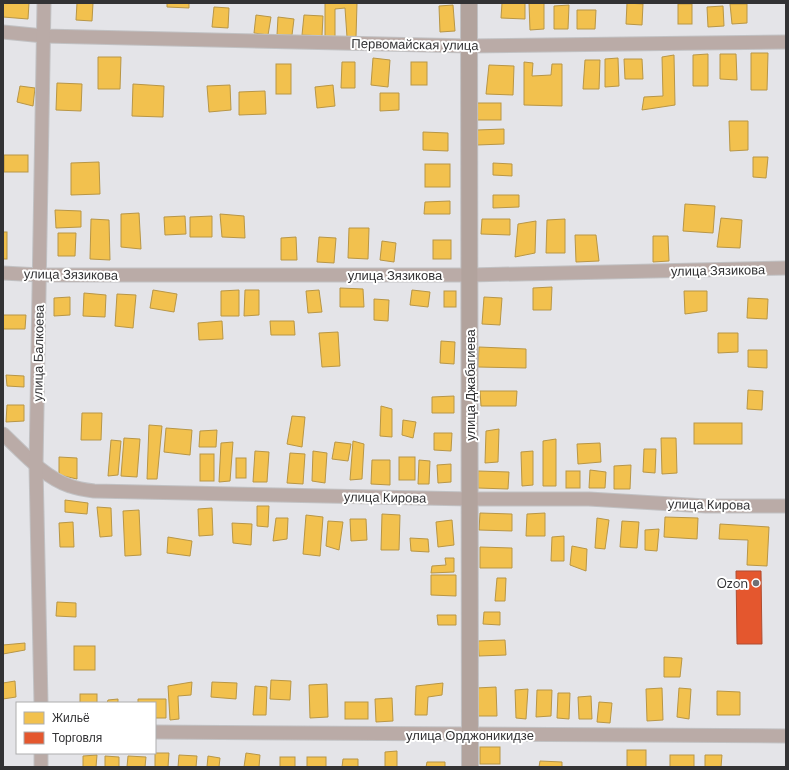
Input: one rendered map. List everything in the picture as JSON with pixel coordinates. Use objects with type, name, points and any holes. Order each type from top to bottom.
[{"type":"main road","name":"улица Джабагиева","points":[[469,3],[470,767]]},
{"type":"street","name":"улица Балкоева","points":[[41,702],[36,466],[44,3]]},
{"type":"street","name":"Первомайская улица","points":[[3,32],[44,36],[469,46],[786,42]]},
{"type":"street","name":"улица Зязикова","points":[[3,273],[40,275],[470,275],[786,268]]},
{"type":"street","name":"улица Кирова","points":[[3,434],[36,466],[54,478],[69,486],[94,491],[470,499],[589,499],[706,506],[786,506]]},
{"type":"street","name":"улица Орджоникидзе","points":[[156,732],[786,736]]},
{"type":"street","points":[[41,754],[42,767]]},
{"type":"building: Жильё","points":[[3,3],[29,3],[28,19],[3,17]]},
{"type":"building: Жильё","points":[[77,3],[93,3],[92,21],[76,20]]},
{"type":"building: Жильё","points":[[167,3],[189,3],[189,8],[167,7]]},
{"type":"building: Жильё","points":[[325,3],[357,3],[356,37],[347,37],[345,8],[335,9],[335,37],[325,37]]},
{"type":"building: Жильё","points":[[502,3],[525,3],[525,19],[501,18]]},
{"type":"building: Жильё","points":[[529,3],[544,3],[544,29],[530,30]]},
{"type":"building: Жильё","points":[[627,3],[643,4],[642,25],[626,24]]},
{"type":"building: Жильё","points":[[678,4],[692,4],[692,24],[678,24]]},
{"type":"building: Жильё","points":[[730,4],[747,4],[747,23],[732,24]]},
{"type":"building: Жильё","points":[[453,5],[455,31],[440,32],[439,6]]},
{"type":"building: Жильё","points":[[569,5],[568,29],[554,29],[554,6]]},
{"type":"building: Жильё","points":[[723,6],[724,26],[708,27],[707,7]]},
{"type":"building: Жильё","points":[[214,7],[229,8],[228,28],[212,27]]},
{"type":"building: Жильё","points":[[577,10],[596,10],[595,29],[577,29]]},
{"type":"building: Жильё","points":[[256,15],[271,17],[268,35],[254,33]]},
{"type":"building: Жильё","points":[[304,15],[323,16],[322,36],[302,35]]},
{"type":"building: Жильё","points":[[278,17],[294,19],[292,35],[277,35]]},
{"type":"building: Жильё","points":[[751,53],[768,53],[767,90],[751,90]]},
{"type":"building: Жильё","points":[[708,54],[708,86],[693,86],[693,55]]},
{"type":"building: Жильё","points":[[720,54],[736,54],[737,80],[720,79]]},
{"type":"building: Жильё","points":[[674,55],[675,105],[642,110],[644,97],[663,96],[662,57]]},
{"type":"building: Жильё","points":[[98,57],[121,57],[120,89],[98,89]]},
{"type":"building: Жильё","points":[[373,58],[390,60],[388,87],[371,85]]},
{"type":"building: Жильё","points":[[618,58],[619,86],[605,87],[605,59]]},
{"type":"building: Жильё","points":[[624,59],[642,59],[643,79],[625,79]]},
{"type":"building: Жильё","points":[[585,60],[600,60],[599,89],[583,89]]},
{"type":"building: Жильё","points":[[342,62],[355,62],[355,88],[341,88]]},
{"type":"building: Жильё","points":[[411,62],[427,62],[427,85],[411,85]]},
{"type":"building: Жильё","points":[[524,62],[533,63],[532,76],[551,75],[552,64],[562,64],[562,106],[524,105]]},
{"type":"building: Жильё","points":[[276,64],[291,64],[291,94],[276,94]]},
{"type":"building: Жильё","points":[[489,65],[514,66],[513,95],[486,94]]},
{"type":"building: Жильё","points":[[57,83],[82,84],[81,111],[56,110]]},
{"type":"building: Жильё","points":[[133,84],[164,86],[163,117],[132,116]]},
{"type":"building: Жильё","points":[[230,85],[231,110],[209,112],[207,86]]},
{"type":"building: Жильё","points":[[333,85],[335,106],[317,108],[315,87]]},
{"type":"building: Жильё","points":[[20,86],[35,88],[33,106],[17,102]]},
{"type":"building: Жильё","points":[[265,91],[266,114],[239,115],[239,92]]},
{"type":"building: Жильё","points":[[380,93],[399,93],[399,110],[380,111]]},
{"type":"building: Жильё","points":[[476,103],[501,103],[501,120],[476,120]]},
{"type":"building: Жильё","points":[[729,121],[748,121],[748,150],[730,151]]},
{"type":"building: Жильё","points":[[504,129],[504,144],[477,145],[477,130]]},
{"type":"building: Жильё","points":[[423,132],[448,133],[448,151],[423,150]]},
{"type":"building: Жильё","points":[[4,155],[28,155],[28,172],[4,172]]},
{"type":"building: Жильё","points":[[753,157],[768,157],[766,178],[753,177]]},
{"type":"building: Жильё","points":[[99,162],[100,194],[71,195],[71,163]]},
{"type":"building: Жильё","points":[[493,163],[512,164],[512,176],[493,175]]},
{"type":"building: Жильё","points":[[425,164],[450,164],[450,187],[425,187]]},
{"type":"building: Жильё","points":[[493,195],[519,195],[519,207],[493,208]]},
{"type":"building: Жильё","points":[[450,201],[450,214],[424,214],[425,202]]},
{"type":"building: Жильё","points":[[685,204],[715,206],[713,233],[683,231]]},
{"type":"building: Жильё","points":[[55,210],[81,211],[81,227],[56,228]]},
{"type":"building: Жильё","points":[[139,213],[141,249],[121,247],[121,214]]},
{"type":"building: Жильё","points":[[220,214],[244,216],[245,238],[222,237]]},
{"type":"building: Жильё","points":[[185,216],[186,234],[165,235],[164,217]]},
{"type":"building: Жильё","points":[[212,216],[212,237],[190,237],[190,217]]},
{"type":"building: Жильё","points":[[721,218],[742,220],[740,248],[717,247]]},
{"type":"building: Жильё","points":[[91,219],[109,220],[110,260],[90,259]]},
{"type":"building: Жильё","points":[[482,219],[510,219],[510,235],[481,234]]},
{"type":"building: Жильё","points":[[565,219],[565,253],[546,253],[547,220]]},
{"type":"building: Жильё","points":[[536,221],[535,253],[515,257],[518,224]]},
{"type":"building: Жильё","points":[[349,228],[369,228],[368,259],[348,258]]},
{"type":"building: Жильё","points":[[3,232],[7,232],[7,259],[3,259]]},
{"type":"building: Жильё","points":[[58,233],[76,233],[75,256],[58,256]]},
{"type":"building: Жильё","points":[[575,235],[596,235],[599,261],[576,262]]},
{"type":"building: Жильё","points":[[653,236],[668,236],[669,261],[653,262]]},
{"type":"building: Жильё","points":[[296,237],[297,260],[281,260],[281,238]]},
{"type":"building: Жильё","points":[[319,237],[336,238],[334,263],[317,262]]},
{"type":"building: Жильё","points":[[433,240],[451,240],[451,259],[433,259]]},
{"type":"building: Жильё","points":[[382,241],[396,243],[394,262],[380,260]]},
{"type":"building: Жильё","points":[[552,287],[551,310],[533,310],[533,288]]},
{"type":"building: Жильё","points":[[340,288],[363,289],[364,307],[340,307]]},
{"type":"building: Жильё","points":[[153,290],[177,294],[174,312],[150,308]]},
{"type":"building: Жильё","points":[[239,290],[239,316],[221,316],[221,291]]},
{"type":"building: Жильё","points":[[245,290],[259,290],[259,315],[244,316]]},
{"type":"building: Жильё","points":[[319,290],[322,312],[308,313],[306,291]]},
{"type":"building: Жильё","points":[[412,290],[430,292],[428,307],[410,305]]},
{"type":"building: Жильё","points":[[444,291],[456,291],[456,307],[444,307]]},
{"type":"building: Жильё","points":[[684,291],[707,291],[707,311],[685,314]]},
{"type":"building: Жильё","points":[[84,293],[106,295],[105,317],[83,316]]},
{"type":"building: Жильё","points":[[117,294],[136,295],[133,328],[115,326]]},
{"type":"building: Жильё","points":[[70,297],[70,315],[54,316],[54,298]]},
{"type":"building: Жильё","points":[[484,297],[502,298],[500,325],[482,324]]},
{"type":"building: Жильё","points":[[748,298],[768,299],[767,319],[747,318]]},
{"type":"building: Жильё","points":[[374,299],[389,300],[388,321],[374,320]]},
{"type":"building: Жильё","points":[[3,315],[26,315],[25,329],[3,329]]},
{"type":"building: Жильё","points":[[222,321],[223,339],[199,340],[198,323]]},
{"type":"building: Жильё","points":[[270,321],[294,321],[295,335],[271,335]]},
{"type":"building: Жильё","points":[[338,332],[340,366],[322,367],[319,333]]},
{"type":"building: Жильё","points":[[718,333],[738,333],[738,352],[718,353]]},
{"type":"building: Жильё","points":[[441,341],[455,342],[454,364],[440,363]]},
{"type":"building: Жильё","points":[[479,347],[526,349],[526,368],[478,367]]},
{"type":"building: Жильё","points":[[748,350],[767,350],[767,368],[748,367]]},
{"type":"building: Жильё","points":[[6,375],[24,376],[24,387],[7,386]]},
{"type":"building: Жильё","points":[[748,390],[763,391],[762,410],[747,409]]},
{"type":"building: Жильё","points":[[480,391],[517,391],[516,406],[481,406]]},
{"type":"building: Жильё","points":[[454,396],[454,413],[432,413],[432,397]]},
{"type":"building: Жильё","points":[[7,405],[24,405],[24,421],[6,422]]},
{"type":"building: Жильё","points":[[381,406],[392,409],[392,437],[380,436]]},
{"type":"building: Жильё","points":[[82,413],[102,413],[101,440],[81,440]]},
{"type":"building: Жильё","points":[[292,416],[305,417],[302,447],[287,444]]},
{"type":"building: Жильё","points":[[403,420],[416,422],[413,438],[402,435]]},
{"type":"building: Жильё","points":[[694,423],[742,423],[742,444],[694,444]]},
{"type":"building: Жильё","points":[[149,425],[162,426],[157,479],[147,479]]},
{"type":"building: Жильё","points":[[166,428],[192,430],[190,455],[164,452]]},
{"type":"building: Жильё","points":[[499,429],[498,462],[485,463],[486,431]]},
{"type":"building: Жильё","points":[[217,430],[216,447],[199,447],[200,431]]},
{"type":"building: Жильё","points":[[434,433],[452,433],[451,451],[434,450]]},
{"type":"building: Жильё","points":[[124,438],[140,439],[137,477],[121,476]]},
{"type":"building: Жильё","points":[[661,438],[676,438],[677,473],[662,474]]},
{"type":"building: Жильё","points":[[556,439],[556,486],[543,486],[543,441]]},
{"type":"building: Жильё","points":[[111,440],[121,441],[118,475],[108,476]]},
{"type":"building: Жильё","points":[[353,441],[364,444],[362,479],[350,480]]},
{"type":"building: Жильё","points":[[233,442],[230,481],[219,482],[221,443]]},
{"type":"building: Жильё","points":[[335,442],[351,444],[348,461],[332,459]]},
{"type":"building: Жильё","points":[[600,443],[601,462],[578,464],[577,444]]},
{"type":"building: Жильё","points":[[644,449],[656,449],[655,473],[643,472]]},
{"type":"building: Жильё","points":[[255,451],[269,452],[267,482],[253,482]]},
{"type":"building: Жильё","points":[[313,451],[327,453],[325,483],[312,481]]},
{"type":"building: Жильё","points":[[533,451],[533,485],[522,486],[521,452]]},
{"type":"building: Жильё","points":[[290,453],[305,454],[303,484],[287,483]]},
{"type":"building: Жильё","points":[[200,454],[214,454],[214,481],[200,481]]},
{"type":"building: Жильё","points":[[59,457],[77,458],[77,479],[59,475]]},
{"type":"building: Жильё","points":[[399,457],[415,457],[415,480],[399,480]]},
{"type":"building: Жильё","points":[[236,458],[246,458],[246,478],[236,478]]},
{"type":"building: Жильё","points":[[372,460],[390,460],[390,485],[371,484]]},
{"type":"building: Жильё","points":[[419,460],[430,461],[429,484],[418,484]]},
{"type":"building: Жильё","points":[[451,464],[451,482],[438,483],[437,465]]},
{"type":"building: Жильё","points":[[631,465],[630,489],[614,489],[614,466]]},
{"type":"building: Жильё","points":[[590,470],[606,472],[605,488],[589,488]]},
{"type":"building: Жильё","points":[[478,471],[509,472],[508,489],[478,488]]},
{"type":"building: Жильё","points":[[566,471],[580,471],[580,488],[566,488]]},
{"type":"building: Жильё","points":[[65,500],[88,503],[87,514],[65,512]]},
{"type":"building: Жильё","points":[[257,506],[269,506],[268,527],[257,526]]},
{"type":"building: Жильё","points":[[97,507],[111,508],[112,536],[100,537]]},
{"type":"building: Жильё","points":[[212,508],[213,535],[199,536],[198,509]]},
{"type":"building: Жильё","points":[[139,510],[141,555],[125,556],[123,511]]},
{"type":"building: Жильё","points":[[480,513],[512,514],[512,531],[479,530]]},
{"type":"building: Жильё","points":[[545,513],[545,536],[526,536],[527,514]]},
{"type":"building: Жильё","points":[[382,514],[400,515],[399,550],[381,550]]},
{"type":"building: Жильё","points":[[306,515],[323,517],[320,556],[303,554]]},
{"type":"building: Жильё","points":[[665,517],[698,518],[697,539],[664,537]]},
{"type":"building: Жильё","points":[[276,518],[288,518],[287,539],[273,541]]},
{"type":"building: Жильё","points":[[597,518],[609,520],[605,549],[595,548]]},
{"type":"building: Жильё","points":[[350,519],[366,519],[367,540],[351,541]]},
{"type":"building: Жильё","points":[[452,520],[454,545],[438,547],[436,522]]},
{"type":"building: Жильё","points":[[328,521],[343,522],[339,550],[326,546]]},
{"type":"building: Жильё","points":[[622,521],[639,522],[637,548],[620,547]]},
{"type":"building: Жильё","points":[[73,522],[74,547],[60,547],[59,523]]},
{"type":"building: Жильё","points":[[232,523],[252,524],[251,545],[233,543]]},
{"type":"building: Жильё","points":[[720,524],[769,527],[767,566],[747,565],[748,540],[719,539]]},
{"type":"building: Жильё","points":[[659,529],[657,551],[645,550],[645,530]]},
{"type":"building: Жильё","points":[[564,536],[564,561],[551,561],[552,537]]},
{"type":"building: Жильё","points":[[168,537],[192,541],[190,556],[167,553]]},
{"type":"building: Жильё","points":[[410,538],[428,539],[429,552],[411,551]]},
{"type":"building: Жильё","points":[[572,546],[587,549],[586,571],[570,565]]},
{"type":"building: Жильё","points":[[480,547],[512,548],[512,568],[480,568]]},
{"type":"building: Жильё","points":[[445,558],[454,558],[454,572],[431,573],[432,566],[446,565]]},
{"type":"building: Жильё","points":[[431,575],[456,575],[456,596],[431,595]]},
{"type":"building: Жильё","points":[[497,578],[506,578],[505,601],[495,601]]},
{"type":"building: Жильё","points":[[57,602],[76,603],[76,617],[56,616]]},
{"type":"building: Жильё","points":[[484,612],[500,612],[500,625],[483,624]]},
{"type":"building: Жильё","points":[[437,615],[456,615],[456,625],[438,625]]},
{"type":"building: Жильё","points":[[505,640],[506,655],[479,656],[478,641]]},
{"type":"building: Жильё","points":[[25,643],[25,650],[3,654],[3,645]]},
{"type":"building: Жильё","points":[[74,646],[95,646],[95,670],[74,670]]},
{"type":"building: Жильё","points":[[664,657],[682,658],[680,677],[664,677]]},
{"type":"building: Жильё","points":[[271,680],[291,681],[290,700],[270,699]]},
{"type":"building: Жильё","points":[[15,681],[16,697],[3,699],[3,683]]},
{"type":"building: Жильё","points":[[192,682],[191,695],[178,696],[179,719],[170,720],[168,686]]},
{"type":"building: Жильё","points":[[212,682],[237,683],[236,699],[211,697]]},
{"type":"building: Жильё","points":[[443,683],[442,695],[428,697],[427,715],[415,715],[416,686]]},
{"type":"building: Жильё","points":[[327,684],[328,717],[310,718],[309,685]]},
{"type":"building: Жильё","points":[[255,686],[267,687],[266,715],[253,715]]},
{"type":"building: Жильё","points":[[496,687],[497,716],[477,716],[476,688]]},
{"type":"building: Жильё","points":[[662,688],[663,720],[647,721],[646,689]]},
{"type":"building: Жильё","points":[[679,688],[691,689],[689,719],[677,717]]},
{"type":"building: Жильё","points":[[528,689],[526,719],[516,718],[515,690]]},
{"type":"building: Жильё","points":[[537,690],[552,690],[551,716],[536,717]]},
{"type":"building: Жильё","points":[[717,691],[740,692],[740,715],[717,715]]},
{"type":"building: Жильё","points":[[558,693],[570,693],[569,719],[557,718]]},
{"type":"building: Жильё","points":[[80,694],[97,694],[97,702],[80,702]]},
{"type":"building: Жильё","points":[[591,696],[592,719],[579,719],[578,697]]},
{"type":"building: Жильё","points":[[392,698],[393,721],[376,722],[375,699]]},
{"type":"building: Жильё","points":[[118,699],[118,702],[107,702],[108,700]]},
{"type":"building: Жильё","points":[[138,699],[166,699],[166,718],[156,718],[156,702],[138,702]]},
{"type":"building: Жильё","points":[[345,702],[368,702],[368,719],[345,719]]},
{"type":"building: Жильё","points":[[599,702],[612,703],[610,723],[597,722]]},
{"type":"building: Жильё","points":[[480,747],[500,747],[500,764],[480,764]]},
{"type":"building: Жильё","points":[[627,750],[646,750],[646,767],[627,767]]},
{"type":"building: Жильё","points":[[397,751],[397,767],[385,767],[385,752]]},
{"type":"building: Жильё","points":[[156,753],[169,753],[168,767],[155,767]]},
{"type":"building: Жильё","points":[[246,753],[260,755],[259,767],[244,767]]},
{"type":"building: Жильё","points":[[97,755],[96,767],[83,767],[83,756]]},
{"type":"building: Жильё","points":[[179,755],[197,756],[196,767],[178,767]]},
{"type":"building: Жильё","points":[[670,755],[694,755],[694,767],[670,767]]},
{"type":"building: Жильё","points":[[705,755],[722,755],[721,767],[705,767]]},
{"type":"building: Жильё","points":[[105,756],[119,757],[119,767],[105,767]]},
{"type":"building: Жильё","points":[[128,756],[146,757],[145,767],[127,767]]},
{"type":"building: Жильё","points":[[208,756],[220,758],[219,767],[207,767]]},
{"type":"building: Жильё","points":[[280,757],[295,757],[295,767],[280,767]]},
{"type":"building: Жильё","points":[[307,757],[326,757],[326,767],[307,767]]},
{"type":"building: Жильё","points":[[343,759],[358,759],[358,767],[342,767]]},
{"type":"building: Жильё","points":[[540,761],[562,762],[562,767],[539,767]]},
{"type":"building: Жильё","points":[[427,762],[445,762],[445,767],[426,767]]},
{"type":"building: Торговля","points":[[736,571],[761,571],[762,644],[737,644]]},
{"type":"place","name":"Ozon","points":[[756,583]]}]
